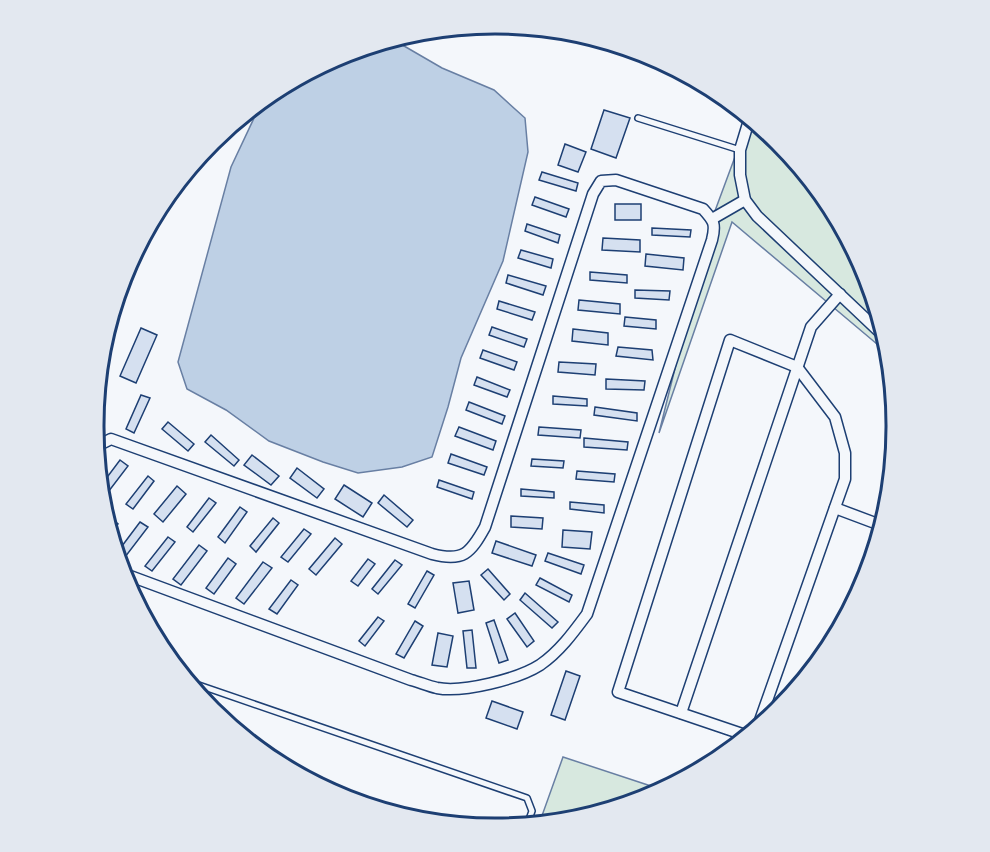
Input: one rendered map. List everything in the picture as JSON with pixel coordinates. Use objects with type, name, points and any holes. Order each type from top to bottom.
[{"type":"street","points":[[747,127],[740,150],[740,175],[745,200],[757,216],[873,326]]},
{"type":"street","points":[[104,442],[111,439],[432,554],[447,558],[463,555],[475,545],[485,527],[593,194],[601,181],[616,180],[703,209],[712,219],[715,228],[712,240],[587,614],[560,648],[539,665],[517,676],[470,688],[439,688],[411,680],[134,577]]},
{"type":"street","points":[[712,219],[745,200]]},
{"type":"street","points":[[681,713],[811,327],[840,294]]},
{"type":"street","points":[[738,733],[618,692],[730,340],[797,367],[834,417],[845,453],[845,479],[762,712]]},
{"type":"street","points":[[835,508],[874,523]]},
{"type":"lane","points":[[638,118],[740,150]]},
{"type":"lane","points":[[203,687],[527,798],[532,811],[530,816]]},
{"type":"shaded area","points":[[746,126],[772,149],[821,208],[857,276],[878,345],[732,222],[659,433],[712,219]]},
{"type":"shaded area","points":[[563,757],[650,786],[596,804],[542,814]]},
{"type":"water","points":[[404,46],[442,68],[494,90],[525,118],[528,152],[503,261],[461,358],[432,457],[402,467],[358,473],[269,441],[226,410],[187,389],[178,362],[231,167],[254,117],[277,100],[345,64]]},
{"type":"building","points":[[604,110],[630,118],[616,158],[591,149]]},
{"type":"building","points":[[565,144],[586,152],[578,172],[558,165]]},
{"type":"building","points":[[542,172],[578,183],[576,191],[539,180]]},
{"type":"building","points":[[535,197],[569,209],[566,217],[532,205]]},
{"type":"building","points":[[615,204],[641,204],[641,220],[615,220]]},
{"type":"building","points":[[527,224],[560,235],[558,243],[525,231]]},
{"type":"building","points":[[652,228],[691,230],[690,237],[652,235]]},
{"type":"building","points":[[603,238],[640,240],[640,252],[602,250]]},
{"type":"building","points":[[521,250],[553,259],[551,268],[518,258]]},
{"type":"building","points":[[646,254],[684,258],[683,270],[645,266]]},
{"type":"building","points":[[590,272],[627,275],[627,283],[590,280]]},
{"type":"building","points":[[508,275],[546,286],[543,295],[506,283]]},
{"type":"building","points":[[635,290],[670,291],[669,300],[635,298]]},
{"type":"building","points":[[579,300],[620,304],[620,314],[578,310]]},
{"type":"building","points":[[499,301],[535,312],[532,320],[497,309]]},
{"type":"building","points":[[625,317],[656,320],[656,329],[624,326]]},
{"type":"building","points":[[492,327],[527,339],[524,347],[489,335]]},
{"type":"building","points":[[141,328],[157,335],[136,383],[120,376]]},
{"type":"building","points":[[573,329],[608,333],[608,345],[572,341]]},
{"type":"building","points":[[618,347],[652,350],[653,360],[616,356]]},
{"type":"building","points":[[483,350],[517,362],[514,370],[480,358]]},
{"type":"building","points":[[559,362],[596,364],[595,375],[558,372]]},
{"type":"building","points":[[477,377],[510,390],[507,397],[474,385]]},
{"type":"building","points":[[606,379],[645,381],[644,390],[606,389]]},
{"type":"building","points":[[141,395],[150,398],[134,433],[126,429]]},
{"type":"building","points":[[553,396],[587,399],[587,406],[553,404]]},
{"type":"building","points":[[469,402],[505,416],[502,424],[466,410]]},
{"type":"building","points":[[595,407],[637,413],[637,421],[594,415]]},
{"type":"building","points":[[168,422],[194,444],[188,451],[162,429]]},
{"type":"building","points":[[459,427],[496,441],[493,450],[455,436]]},
{"type":"building","points":[[539,427],[581,430],[580,438],[538,435]]},
{"type":"building","points":[[211,435],[239,460],[234,466],[205,442]]},
{"type":"building","points":[[584,438],[628,442],[627,450],[584,447]]},
{"type":"building","points":[[451,454],[487,467],[484,475],[448,463]]},
{"type":"building","points":[[252,455],[279,476],[271,485],[244,465]]},
{"type":"building","points":[[532,459],[564,461],[563,468],[531,466]]},
{"type":"building","points":[[120,460],[128,466],[109,491],[107,477]]},
{"type":"building","points":[[297,468],[324,489],[317,498],[290,478]]},
{"type":"building","points":[[577,471],[615,474],[614,482],[576,479]]},
{"type":"building","points":[[148,476],[154,481],[133,509],[126,504]]},
{"type":"building","points":[[439,480],[474,492],[472,499],[437,487]]},
{"type":"building","points":[[344,485],[372,503],[363,517],[335,499]]},
{"type":"building","points":[[177,486],[186,494],[163,522],[154,514]]},
{"type":"building","points":[[521,489],[554,492],[554,498],[521,496]]},
{"type":"building","points":[[384,495],[413,520],[407,527],[378,503]]},
{"type":"building","points":[[209,498],[216,503],[193,532],[187,527]]},
{"type":"building","points":[[570,502],[604,505],[604,513],[570,509]]},
{"type":"building","points":[[240,507],[247,512],[225,543],[218,537]]},
{"type":"building","points":[[511,516],[543,518],[542,529],[511,527]]},
{"type":"building","points":[[273,518],[279,523],[256,552],[250,546]]},
{"type":"building","points":[[140,522],[148,527],[126,556],[122,546]]},
{"type":"building","points":[[304,529],[311,534],[288,562],[281,557]]},
{"type":"building","points":[[563,530],[592,532],[590,549],[562,547]]},
{"type":"building","points":[[168,537],[175,542],[152,571],[145,566]]},
{"type":"building","points":[[335,538],[342,544],[316,575],[309,569]]},
{"type":"building","points":[[496,541],[536,555],[532,566],[492,553]]},
{"type":"building","points":[[199,545],[207,551],[181,585],[173,579]]},
{"type":"building","points":[[548,553],[584,565],[581,574],[545,561]]},
{"type":"building","points":[[228,558],[236,564],[214,594],[206,588]]},
{"type":"building","points":[[368,559],[375,564],[358,586],[351,581]]},
{"type":"building","points":[[395,560],[402,565],[378,594],[372,589]]},
{"type":"building","points":[[263,562],[272,568],[244,604],[236,598]]},
{"type":"building","points":[[488,569],[510,594],[504,600],[481,575]]},
{"type":"building","points":[[427,571],[434,575],[415,608],[408,604]]},
{"type":"building","points":[[540,578],[572,595],[569,602],[536,585]]},
{"type":"building","points":[[291,580],[298,585],[277,614],[269,609]]},
{"type":"building","points":[[469,581],[474,610],[458,613],[453,583]]},
{"type":"building","points":[[525,593],[558,622],[552,628],[520,600]]},
{"type":"building","points":[[515,613],[534,641],[527,647],[507,619]]},
{"type":"building","points":[[378,617],[384,621],[365,646],[359,641]]},
{"type":"building","points":[[494,620],[508,660],[499,663],[486,623]]},
{"type":"building","points":[[415,621],[423,626],[404,658],[396,654]]},
{"type":"building","points":[[472,630],[476,668],[467,668],[463,631]]},
{"type":"building","points":[[438,633],[453,636],[447,667],[432,665]]},
{"type":"building","points":[[566,671],[580,676],[565,720],[551,715]]},
{"type":"building","points":[[492,701],[523,712],[517,729],[486,718]]}]
